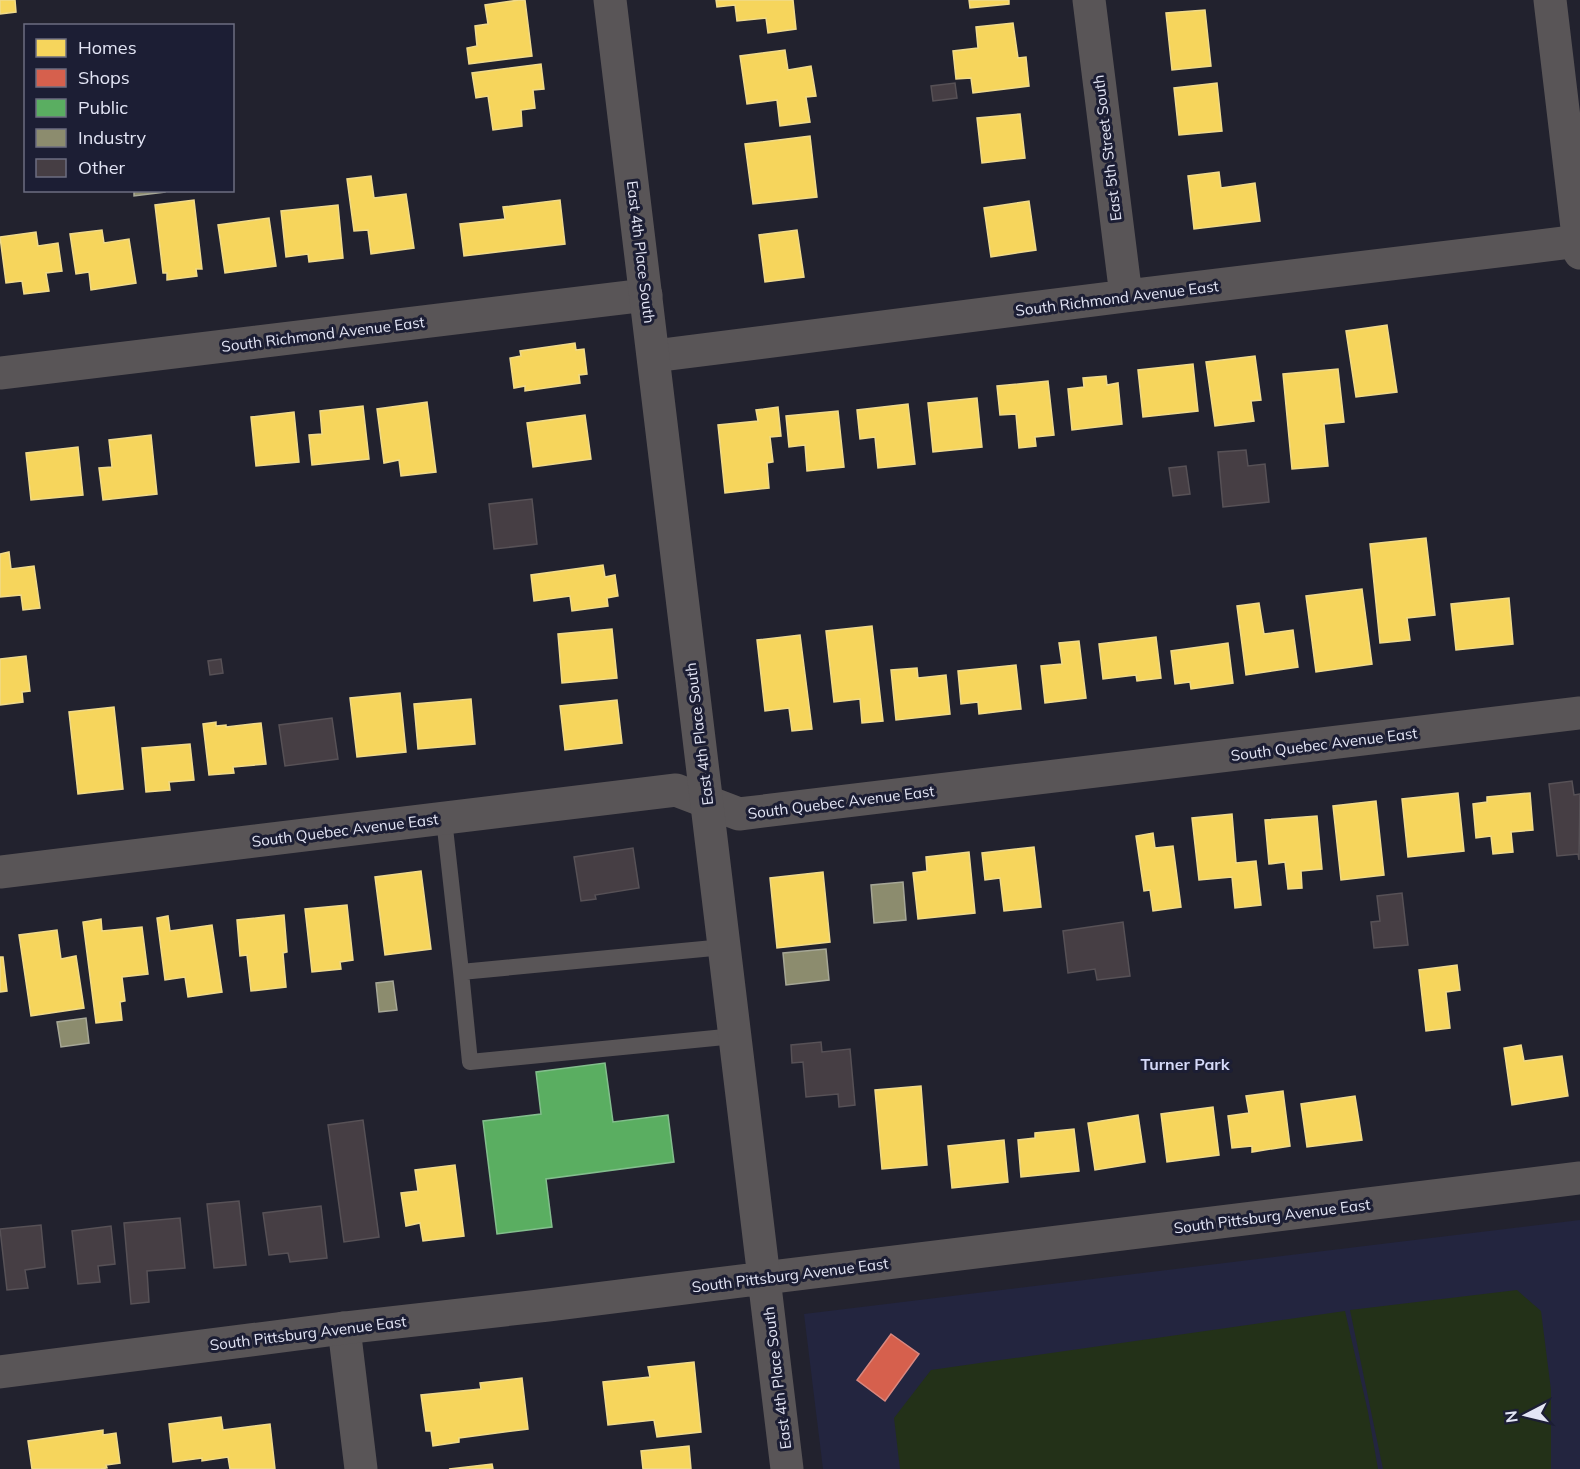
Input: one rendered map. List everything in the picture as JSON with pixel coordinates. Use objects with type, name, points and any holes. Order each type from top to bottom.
[{"type":"street","name":"East 4th Place South","points":[[610,0],[787,1469]]},
{"type":"street","name":"East 5th Street South","points":[[1089,0],[1125,296]]},
{"type":"street","points":[[1550,0],[1580,245]]},
{"type":"street","name":"South Richmond Avenue East","points":[[654,356],[1125,296],[1580,245]]},
{"type":"street","name":"South Richmond Avenue East","points":[[0,373],[646,295]]},
{"type":"street","name":"South Quebec Avenue East","points":[[0,872],[676,790],[739,814],[1580,713]]},
{"type":"street","name":"South Pittsburg Avenue East","points":[[0,1372],[1580,1178]]},
{"type":"street","points":[[344,1328],[361,1469]]},
{"type":"lane","points":[[444,819],[470,1062],[735,1036]]},
{"type":"lane","points":[[461,972],[724,947]]},
{"type":"shaded area","points":[[1580,1220],[1580,1469],[823,1469],[804,1314]]},
{"type":"green space","points":[[1517,1290],[1541,1311],[1551,1390],[1551,1469],[1383,1469],[1350,1310]]},
{"type":"green space","points":[[1345,1311],[1368,1412],[1378,1469],[900,1469],[894,1418],[931,1370]]},
{"type":"building: Homes","points":[[0,0],[15,0],[16,12],[0,14]]},
{"type":"building: Homes","points":[[525,0],[532,56],[469,64],[467,48],[477,46],[475,26],[488,24],[485,5]]},
{"type":"building: Homes","points":[[716,0],[793,0],[796,29],[768,33],[766,18],[737,21],[735,5],[717,7]]},
{"type":"building: Homes","points":[[969,0],[1009,0],[1009,4],[970,8]]},
{"type":"building: Homes","points":[[1205,10],[1211,66],[1172,70],[1166,13]]},
{"type":"building: Homes","points":[[1013,23],[1018,58],[1026,57],[1029,86],[973,93],[971,78],[956,79],[953,51],[978,48],[976,27]]},
{"type":"building: Homes","points":[[785,50],[788,70],[811,66],[816,96],[806,97],[810,122],[780,126],[777,100],[747,104],[740,56]]},
{"type":"building: Homes","points":[[541,64],[544,89],[533,90],[535,108],[521,110],[522,126],[493,130],[488,96],[476,98],[472,73]]},
{"type":"building: Homes","points":[[1217,83],[1222,131],[1179,135],[1174,88]]},
{"type":"building: Homes","points":[[1020,114],[1025,158],[982,163],[977,118]]},
{"type":"building: Homes","points":[[810,136],[817,197],[753,204],[745,144]]},
{"type":"building: Homes","points":[[1219,172],[1221,188],[1255,183],[1260,221],[1194,229],[1188,176]]},
{"type":"building: Homes","points":[[371,176],[374,198],[406,194],[414,248],[371,254],[368,230],[354,231],[347,179]]},
{"type":"building: Homes","points":[[194,200],[202,269],[196,269],[197,276],[167,280],[167,273],[163,273],[155,205]]},
{"type":"building: Homes","points":[[560,200],[565,244],[464,256],[460,224],[505,219],[503,207]]},
{"type":"building: Homes","points":[[1029,201],[1036,250],[991,257],[984,208]]},
{"type":"building: Homes","points":[[338,205],[343,258],[309,262],[308,254],[286,257],[281,211]]},
{"type":"building: Homes","points":[[269,218],[276,266],[225,273],[218,225]]},
{"type":"building: Homes","points":[[102,230],[104,243],[129,239],[136,283],[91,290],[89,272],[76,274],[70,234]]},
{"type":"building: Homes","points":[[797,230],[804,277],[765,282],[759,235]]},
{"type":"building: Homes","points":[[36,232],[38,246],[58,243],[62,271],[46,273],[49,291],[24,294],[22,281],[6,283],[0,237]]},
{"type":"building: Homes","points":[[1387,325],[1397,392],[1356,397],[1346,331]]},
{"type":"building: Homes","points":[[575,343],[576,350],[584,349],[587,374],[579,375],[580,383],[525,391],[525,386],[514,388],[510,358],[521,356],[520,351]]},
{"type":"building: Homes","points":[[1255,356],[1261,400],[1251,401],[1254,421],[1215,426],[1206,362]]},
{"type":"building: Homes","points":[[1193,364],[1198,411],[1143,417],[1138,370]]},
{"type":"building: Homes","points":[[1338,369],[1344,422],[1324,424],[1328,466],[1292,469],[1283,374]]},
{"type":"building: Homes","points":[[1106,376],[1107,385],[1118,383],[1122,424],[1072,430],[1068,389],[1084,387],[1083,378]]},
{"type":"building: Homes","points":[[1048,381],[1054,435],[1035,437],[1036,446],[1019,448],[1016,414],[1000,415],[997,386]]},
{"type":"building: Homes","points":[[977,398],[982,447],[933,452],[928,403]]},
{"type":"building: Homes","points":[[427,402],[436,472],[401,476],[399,460],[384,463],[377,409]]},
{"type":"building: Homes","points":[[908,404],[915,464],[878,468],[875,437],[860,439],[857,410]]},
{"type":"building: Homes","points":[[363,406],[369,459],[312,465],[309,435],[322,434],[320,411]]},
{"type":"building: Homes","points":[[778,407],[781,436],[770,437],[773,462],[767,463],[769,488],[725,493],[718,425],[758,421],[756,410]]},
{"type":"building: Homes","points":[[838,411],[844,467],[807,471],[805,445],[789,447],[786,416]]},
{"type":"building: Homes","points":[[294,412],[299,462],[256,466],[251,417]]},
{"type":"building: Homes","points":[[585,415],[591,459],[533,467],[527,423]]},
{"type":"building: Homes","points":[[151,435],[157,494],[103,500],[99,468],[112,467],[109,440]]},
{"type":"building: Homes","points":[[78,447],[83,495],[31,500],[26,453]]},
{"type":"building: Homes","points":[[1426,538],[1435,615],[1407,618],[1410,640],[1380,643],[1370,544]]},
{"type":"building: Homes","points":[[9,552],[11,569],[34,566],[40,608],[23,610],[21,595],[0,597],[0,554]]},
{"type":"building: Homes","points":[[603,565],[605,577],[615,575],[618,596],[607,598],[608,606],[572,611],[570,596],[534,601],[531,575]]},
{"type":"building: Homes","points":[[1362,589],[1372,664],[1316,672],[1306,596]]},
{"type":"building: Homes","points":[[1509,598],[1513,644],[1456,650],[1451,604]]},
{"type":"building: Homes","points":[[1259,603],[1264,634],[1293,630],[1298,667],[1246,675],[1237,606]]},
{"type":"building: Homes","points":[[872,626],[883,721],[862,723],[860,699],[834,702],[826,631]]},
{"type":"building: Homes","points":[[612,629],[617,678],[562,683],[558,634]]},
{"type":"building: Homes","points":[[800,635],[812,729],[792,731],[789,708],[765,711],[757,640]]},
{"type":"building: Homes","points":[[1156,637],[1161,678],[1137,681],[1136,675],[1103,679],[1099,644]]},
{"type":"building: Homes","points":[[1079,641],[1086,698],[1045,703],[1041,666],[1062,664],[1059,643]]},
{"type":"building: Homes","points":[[1228,643],[1233,683],[1191,689],[1190,682],[1175,684],[1171,651]]},
{"type":"building: Homes","points":[[26,656],[30,691],[22,692],[23,702],[0,705],[0,659]]},
{"type":"building: Homes","points":[[1016,665],[1021,709],[979,714],[978,702],[961,704],[958,671]]},
{"type":"building: Homes","points":[[917,668],[918,678],[946,675],[950,714],[896,720],[891,670]]},
{"type":"building: Homes","points":[[400,693],[406,752],[357,757],[350,698]]},
{"type":"building: Homes","points":[[471,699],[475,744],[418,749],[414,704]]},
{"type":"building: Homes","points":[[617,700],[622,743],[565,750],[560,706]]},
{"type":"building: Homes","points":[[114,707],[123,789],[78,794],[69,712]]},
{"type":"building: Homes","points":[[216,722],[216,726],[226,725],[226,727],[261,723],[266,764],[233,767],[234,773],[209,775],[203,724]]},
{"type":"building: Homes","points":[[190,744],[194,780],[169,782],[170,790],[146,792],[142,748]]},
{"type":"building: Homes","points":[[1458,793],[1464,851],[1408,857],[1402,799]]},
{"type":"building: Homes","points":[[1530,793],[1533,830],[1511,832],[1513,852],[1493,854],[1491,836],[1476,838],[1473,804],[1487,802],[1487,797]]},
{"type":"building: Homes","points":[[1376,801],[1384,875],[1341,880],[1333,806]]},
{"type":"building: Homes","points":[[1232,814],[1236,863],[1256,861],[1261,905],[1235,908],[1232,877],[1199,880],[1192,818]]},
{"type":"building: Homes","points":[[1317,816],[1322,869],[1301,871],[1302,888],[1288,889],[1285,862],[1269,864],[1265,820]]},
{"type":"building: Homes","points":[[1153,833],[1155,848],[1173,846],[1181,907],[1153,911],[1150,890],[1144,891],[1136,836]]},
{"type":"building: Homes","points":[[1034,847],[1041,907],[1004,911],[1000,878],[985,880],[982,853]]},
{"type":"building: Homes","points":[[969,852],[975,913],[918,919],[913,873],[927,871],[926,857]]},
{"type":"building: Homes","points":[[421,871],[431,949],[385,955],[375,877]]},
{"type":"building: Homes","points":[[823,872],[830,942],[777,948],[770,878]]},
{"type":"building: Homes","points":[[347,905],[353,960],[340,962],[341,969],[312,972],[305,909]]},
{"type":"building: Homes","points":[[284,915],[287,952],[283,953],[286,987],[251,991],[247,955],[240,956],[237,920]]},
{"type":"building: Homes","points":[[168,916],[170,931],[212,925],[222,992],[188,997],[185,977],[165,980],[157,918]]},
{"type":"building: Homes","points":[[101,919],[102,931],[142,927],[148,974],[122,977],[125,1001],[120,1002],[122,1020],[96,1023],[83,922]]},
{"type":"building: Homes","points":[[57,930],[61,959],[76,956],[84,1008],[31,1016],[19,935]]},
{"type":"building: Homes","points":[[0,957],[3,957],[7,991],[0,992]]},
{"type":"building: Homes","points":[[1457,965],[1460,990],[1446,992],[1450,1028],[1426,1031],[1419,970]]},
{"type":"building: Homes","points":[[1521,1045],[1524,1061],[1562,1056],[1568,1096],[1512,1105],[1504,1048]]},
{"type":"building: Homes","points":[[921,1086],[927,1165],[882,1169],[875,1090]]},
{"type":"building: Homes","points":[[1283,1091],[1290,1146],[1252,1152],[1252,1146],[1232,1148],[1228,1116],[1249,1113],[1246,1096]]},
{"type":"building: Homes","points":[[1355,1096],[1362,1140],[1307,1147],[1301,1104]]},
{"type":"building: Homes","points":[[1213,1107],[1219,1155],[1167,1162],[1161,1114]]},
{"type":"building: Homes","points":[[1138,1115],[1145,1162],[1095,1170],[1088,1123]]},
{"type":"building: Homes","points":[[1074,1129],[1079,1171],[1021,1177],[1018,1140],[1035,1138],[1035,1133]]},
{"type":"building: Homes","points":[[1004,1140],[1008,1182],[952,1188],[948,1146]]},
{"type":"building: Homes","points":[[455,1165],[464,1236],[423,1241],[420,1223],[406,1226],[401,1193],[418,1191],[415,1170]]},
{"type":"building: Homes","points":[[694,1362],[701,1432],[657,1437],[654,1420],[608,1425],[603,1382],[650,1377],[648,1367]]},
{"type":"building: Homes","points":[[522,1378],[528,1429],[459,1438],[459,1442],[433,1446],[431,1431],[426,1431],[421,1395],[481,1389],[480,1383]]},
{"type":"building: Homes","points":[[221,1417],[223,1430],[270,1424],[275,1469],[230,1469],[228,1457],[173,1462],[169,1424]]},
{"type":"building: Homes","points":[[103,1430],[103,1435],[116,1433],[120,1463],[106,1465],[107,1468],[100,1469],[32,1469],[28,1441]]},
{"type":"building: Homes","points":[[689,1446],[691,1469],[643,1469],[641,1451]]},
{"type":"building: Homes","points":[[492,1464],[493,1469],[449,1469]]},
{"type":"building: Shops","points":[[891,1334],[919,1354],[885,1401],[857,1380]]},
{"type":"building: Public","points":[[605,1063],[613,1122],[668,1115],[674,1162],[546,1179],[552,1227],[497,1234],[483,1121],[541,1114],[536,1072]]},
{"type":"building: Industry","points":[[134,192],[165,192],[134,196]]},
{"type":"building: Industry","points":[[903,882],[906,920],[874,923],[871,885]]},
{"type":"building: Industry","points":[[826,949],[829,980],[786,985],[783,953]]},
{"type":"building: Industry","points":[[393,981],[397,1010],[379,1012],[376,983]]},
{"type":"building: Industry","points":[[86,1018],[89,1043],[61,1047],[57,1022]]},
{"type":"building: Other","points":[[955,83],[957,98],[933,101],[931,86]]},
{"type":"building: Other","points":[[1246,450],[1248,466],[1265,464],[1269,502],[1223,507],[1218,452]]},
{"type":"building: Other","points":[[1186,466],[1190,494],[1173,496],[1169,468]]},
{"type":"building: Other","points":[[532,499],[537,544],[494,549],[489,504]]},
{"type":"building: Other","points":[[221,659],[223,673],[210,675],[208,661]]},
{"type":"building: Other","points":[[332,718],[338,759],[285,766],[279,725]]},
{"type":"building: Other","points":[[1572,781],[1574,795],[1580,794],[1579,860],[1578,854],[1557,856],[1549,784]]},
{"type":"building: Other","points":[[633,848],[639,888],[595,895],[596,899],[581,901],[574,857]]},
{"type":"building: Other","points":[[1402,893],[1408,945],[1374,948],[1371,922],[1380,921],[1377,896]]},
{"type":"building: Other","points":[[1123,922],[1130,976],[1097,980],[1095,969],[1068,973],[1063,931]]},
{"type":"building: Other","points":[[821,1042],[822,1052],[850,1049],[855,1105],[839,1107],[838,1094],[806,1097],[803,1062],[792,1063],[791,1045]]},
{"type":"building: Other","points":[[363,1120],[379,1237],[344,1242],[328,1125]]},
{"type":"building: Other","points":[[239,1201],[246,1265],[214,1268],[207,1204]]},
{"type":"building: Other","points":[[321,1206],[327,1258],[290,1262],[288,1253],[269,1255],[263,1213]]},
{"type":"building: Other","points":[[180,1218],[185,1268],[147,1271],[149,1302],[131,1304],[124,1223]]},
{"type":"building: Other","points":[[41,1225],[45,1267],[25,1270],[28,1288],[7,1290],[0,1229]]},
{"type":"building: Other","points":[[111,1226],[115,1264],[98,1266],[100,1282],[78,1284],[72,1231]]},
{"type":"district","name":"Turner Park","points":[[1185,1064]]}]
